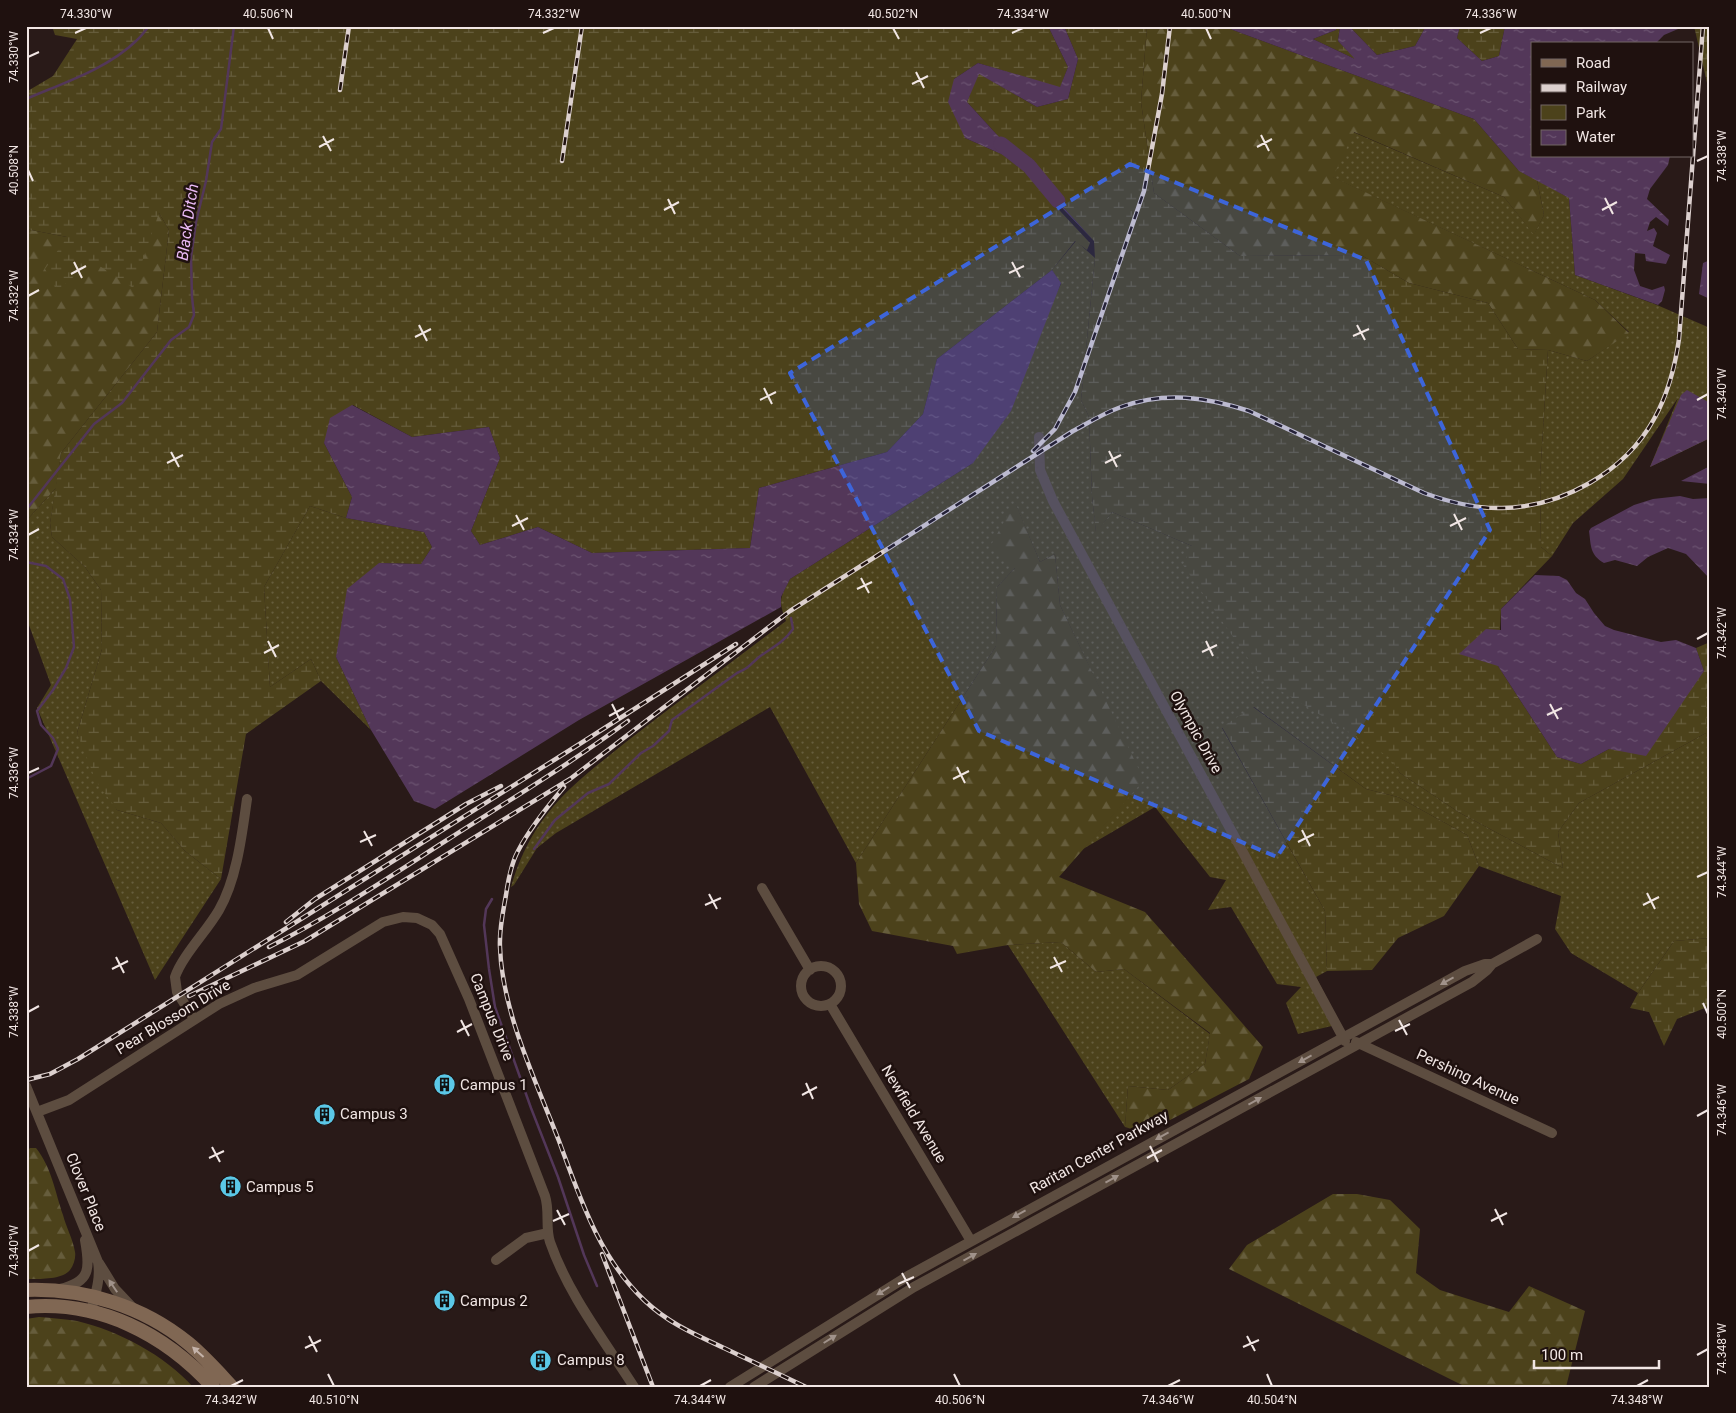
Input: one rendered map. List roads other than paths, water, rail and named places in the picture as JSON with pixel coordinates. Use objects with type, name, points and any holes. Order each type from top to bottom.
[{"type":"street","name":"Olympic Drive","points":[[1039,437],[1040,470],[1053,501],[1344,1037],[1349,1050]]},
{"type":"street","points":[[194,1019],[177,992],[175,977],[217,914],[227,894],[238,851],[247,799]]},
{"type":"street","points":[[762,888],[810,970]]},
{"type":"street","name":"Pear Blossom Drive","points":[[37,1112],[69,1100],[219,1004],[254,988],[298,975],[388,920],[398,917],[412,917],[428,922],[435,928]]},
{"type":"street","name":"Campus Drive","points":[[435,928],[442,938],[467,992],[545,1196],[548,1209],[548,1233],[556,1258],[567,1280],[634,1387]]},
{"type":"street","name":"Raritan Center Parkway","points":[[730,1387],[894,1283],[1465,971],[1478,966],[1492,964],[1537,939]]},
{"type":"street","name":"Raritan Center Parkway","points":[[754,1387],[914,1287],[1472,982],[1483,975],[1492,964]]},
{"type":"street","points":[[817,967],[825,967],[833,971],[838,978],[840,992],[837,998],[830,1004],[816,1006],[808,1002],[804,996],[801,984],[804,976],[810,970],[817,967]]},
{"type":"street","name":"Newfield Avenue","points":[[830,1004],[971,1241]]},
{"type":"street","name":"Pershing Avenue","points":[[1344,1037],[1552,1133]]},
{"type":"street","name":"Clover Place","points":[[26,1086],[94,1252],[99,1272],[91,1312]]},
{"type":"street","points":[[52,1290],[77,1283],[85,1277],[87,1252],[77,1210]]},
{"type":"street","points":[[496,1260],[526,1238],[548,1233]]},
{"type":"street","points":[[94,1252],[107,1277],[131,1307],[165,1326],[189,1344],[232,1387]]},
{"type":"street","points":[[26,1290],[52,1290],[95,1297],[142,1313]]},
{"type":"street","points":[[26,1307],[61,1307],[91,1312],[125,1322],[159,1340],[186,1359],[213,1387]]},
{"type":"water","points":[[1048,26],[1064,26],[1078,59],[1068,99],[1037,107],[979,74],[967,102],[1094,241],[1017,161],[965,138],[948,102],[954,79],[978,63],[1060,87],[1068,67]]},
{"type":"water","points":[[1222,26],[1336,26],[1336,30],[1313,39],[1355,59],[1338,41],[1340,26],[1349,26],[1377,55],[1415,46],[1426,26],[1460,26],[1457,38],[1482,61],[1499,56],[1505,26],[1685,26],[1664,35],[1657,42],[1531,42],[1531,158],[1670,158],[1668,165],[1650,189],[1647,199],[1669,220],[1668,226],[1656,217],[1650,222],[1647,231],[1654,228],[1657,233],[1653,246],[1670,255],[1666,264],[1646,261],[1645,254],[1635,253],[1634,270],[1640,286],[1652,290],[1664,286],[1665,290],[1662,301],[1658,305],[1575,275],[1569,198],[1519,171],[1474,119]]},
{"type":"water","points":[[1710,260],[1710,299],[1699,294],[1703,263]]},
{"type":"water","points":[[1052,270],[1061,283],[1011,411],[973,463],[790,579],[781,597],[781,607],[579,720],[435,809],[414,801],[371,730],[336,657],[347,589],[379,563],[421,564],[432,547],[424,532],[346,518],[352,497],[324,443],[330,418],[352,405],[412,437],[489,427],[500,458],[471,531],[480,545],[538,527],[592,553],[750,548],[759,488],[887,452],[923,414],[937,359]]},
{"type":"water","points":[[1687,390],[1710,403],[1710,438],[1650,467],[1681,395]]},
{"type":"water","points":[[1710,466],[1710,484],[1681,481]]},
{"type":"water","points":[[1680,496],[1693,499],[1710,498],[1710,579],[1686,554],[1668,548],[1648,557],[1637,566],[1615,560],[1604,563],[1596,557],[1591,546],[1589,531],[1591,528],[1634,505],[1653,499]]},
{"type":"water","points":[[1535,575],[1559,576],[1567,580],[1576,593],[1585,599],[1605,626],[1661,642],[1676,640],[1696,648],[1704,671],[1646,756],[1609,749],[1581,764],[1557,757],[1498,666],[1459,654],[1486,629],[1501,630],[1501,609]]},
{"type":"waterway","points":[[26,99],[84,75],[112,60],[138,39],[149,26]]},
{"type":"waterway","name":"Black Ditch","points":[[26,510],[94,424],[122,403],[171,340],[189,327],[194,315],[191,257],[196,222],[206,181],[212,142],[221,129],[234,26]]},
{"type":"waterway","points":[[1001,144],[1029,166],[1058,201]]},
{"type":"waterway","name":"Black Ditch","points":[[26,562],[46,566],[63,579],[70,599],[74,647],[66,668],[53,690],[37,711],[41,725],[53,738],[58,749],[51,766],[26,779]]},
{"type":"waterway","points":[[534,849],[555,820],[588,793],[609,784],[641,753],[653,746],[669,731],[672,720],[737,673],[747,668],[785,638],[793,629],[791,618]]},
{"type":"waterway","points":[[492,899],[486,909],[484,925],[495,1007],[558,1177],[584,1255],[597,1286]]},
{"type":"railway","points":[[340,90],[349,26]]},
{"type":"railway","points":[[562,161],[582,26]]},
{"type":"railway","points":[[1033,451],[1055,429],[1075,392],[1144,191],[1162,94],[1170,26]]},
{"type":"railway","points":[[1694,143],[1703,26]]},
{"type":"railway","points":[[189,996],[305,941],[570,779],[790,611],[1073,431],[1121,407],[1137,402],[1169,398],[1201,399],[1233,406],[1249,411],[1424,493],[1472,506],[1492,508],[1525,506],[1547,501],[1590,483],[1609,470],[1642,438],[1659,410],[1667,390],[1679,339],[1693,158]]},
{"type":"railway","points":[[26,1080],[50,1074],[78,1059],[736,644]]},
{"type":"railway","points":[[269,947],[382,882],[561,767],[628,721]]},
{"type":"railway","points":[[286,922],[315,899],[466,804],[501,786]]},
{"type":"railway","points":[[564,787],[533,826],[516,856],[509,878],[500,934],[500,947],[502,972],[513,1021],[583,1205],[592,1226],[615,1265],[628,1283],[653,1308],[672,1322],[692,1333],[806,1387]]},
{"type":"railway","points":[[602,1254],[653,1387]]},
{"type":"place","name":"Campus 1","points":[[444,1085]]},
{"type":"place","name":"Campus 3","points":[[324,1114]]},
{"type":"place","name":"Campus 5","points":[[230,1187]]},
{"type":"place","name":"Campus 2","points":[[444,1301]]},
{"type":"place","name":"Campus 8","points":[[541,1360]]}]
